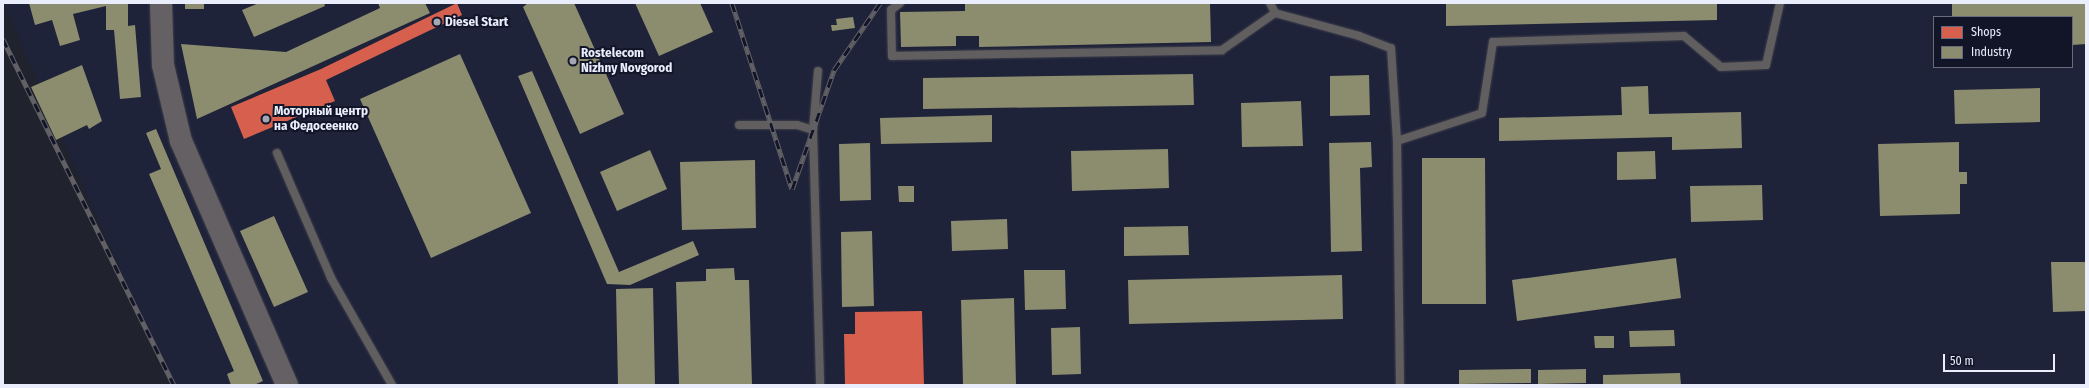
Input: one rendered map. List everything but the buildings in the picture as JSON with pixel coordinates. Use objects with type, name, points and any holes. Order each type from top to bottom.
[{"type":"main road","points":[[161,3],[163,65],[181,141],[287,385]]},
{"type":"lane","points":[[900,3],[891,10],[892,56],[1222,50],[1275,13]]},
{"type":"lane","points":[[1270,3],[1275,13],[1359,36],[1390,48],[1397,141],[1400,385]]},
{"type":"lane","points":[[1397,141],[1482,113],[1493,42],[1684,36],[1721,67],[1766,65],[1780,3]]},
{"type":"lane","points":[[818,70],[813,130],[820,385]]},
{"type":"lane","points":[[739,126],[797,125],[813,130]]},
{"type":"lane","points":[[277,153],[331,278],[392,385]]},
{"type":"shaded area","points":[[4,3],[2086,3],[2086,385],[170,385]]},
{"type":"railway","points":[[732,3],[792,189],[834,70],[880,3]]},
{"type":"railway","points":[[3,39],[174,385]]},
{"type":"place","name":"Diesel Start","points":[[437,22]]},
{"type":"place","name":"Rostelecom Nizhny Novgorod","points":[[573,61]]},
{"type":"place","name":"Моторный центр на Федосеенко","points":[[266,119]]}]
